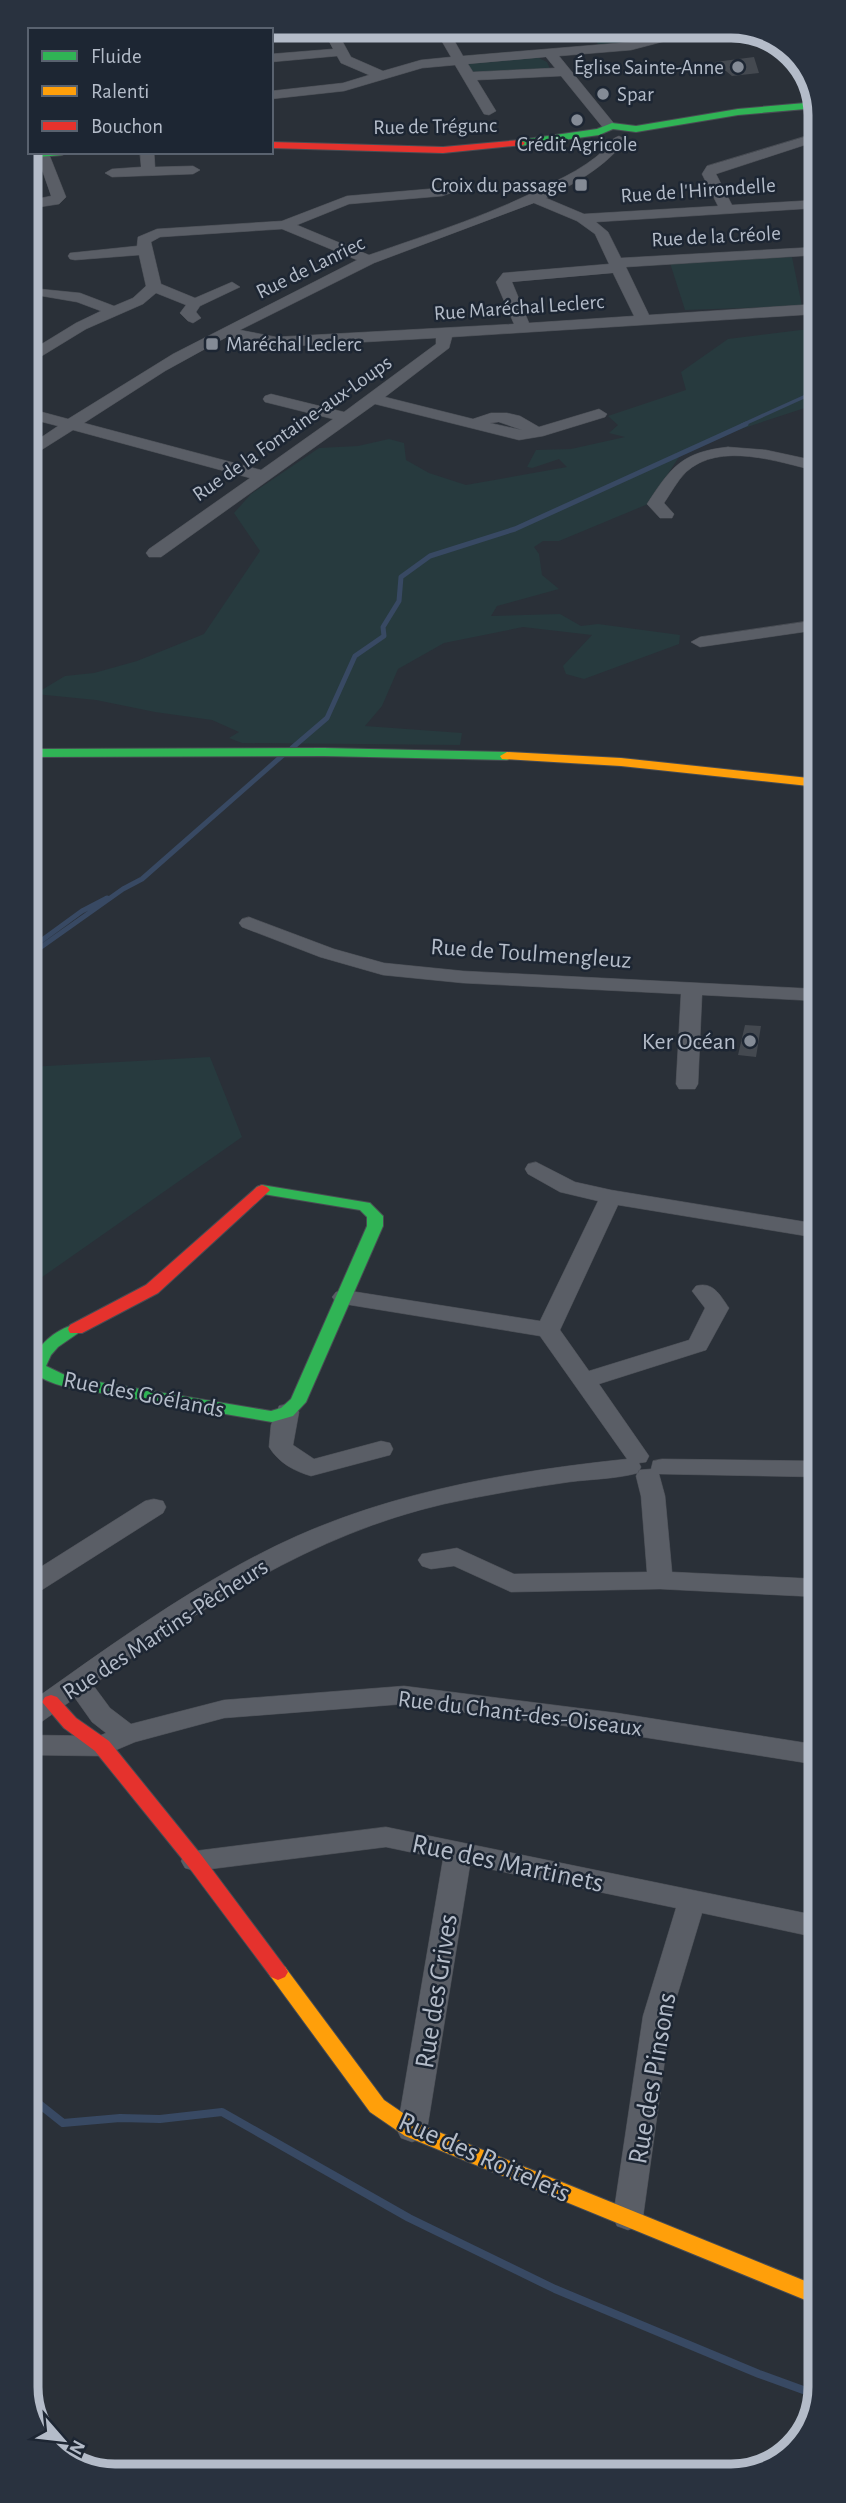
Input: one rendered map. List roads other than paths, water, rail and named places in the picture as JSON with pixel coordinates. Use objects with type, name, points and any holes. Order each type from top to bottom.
[{"type":"main road","points":[[636,129],[638,136],[620,140],[607,139],[604,129],[636,129],[727,113],[807,106]]},
{"type":"main road","name":"Rue de Trégunc","points":[[273,145],[443,150],[500,146],[604,129]]},
{"type":"main road","points":[[38,752],[532,755],[687,766],[808,782]]},
{"type":"main road","name":"Rue des Goélands","points":[[262,1190],[365,1206],[375,1216],[375,1226],[298,1402],[287,1412],[272,1417],[66,1382],[43,1373],[38,1367],[41,1354],[55,1340],[152,1290],[262,1190]]},
{"type":"main road","name":"Rue des Roitelets","points":[[51,1702],[70,1723],[102,1746],[195,1861],[377,2106],[412,2130],[808,2292]]},
{"type":"street","points":[[333,38],[340,52],[353,65],[380,75]]},
{"type":"street","points":[[447,39],[489,111]]},
{"type":"street","points":[[273,94],[344,87],[421,64],[669,39]]},
{"type":"street","points":[[273,58],[340,52]]},
{"type":"street","points":[[549,53],[604,129]]},
{"type":"street","points":[[469,76],[562,72]]},
{"type":"street","points":[[727,209],[709,174],[712,169],[808,138]]},
{"type":"street","name":"Rue de Lanriec","points":[[38,447],[147,376],[225,332],[342,276],[369,260],[534,198],[586,170],[616,147],[620,140]]},
{"type":"street","points":[[147,154],[148,171]]},
{"type":"street","points":[[38,162],[59,197],[54,201],[38,203]]},
{"type":"street","points":[[112,173],[193,170]]},
{"type":"street","points":[[233,295],[214,295],[192,312],[154,287],[143,240],[157,233],[284,225],[347,200],[442,192],[460,185]]},
{"type":"street","points":[[534,198],[582,218],[601,232],[644,321]]},
{"type":"street","name":"Rue de l'Hirondelle","points":[[582,218],[808,204]]},
{"type":"street","points":[[284,225],[369,260]]},
{"type":"street","points":[[75,256],[145,250]]},
{"type":"street","name":"Rue de la Créole","points":[[524,328],[504,282],[508,276],[808,252]]},
{"type":"street","points":[[38,352],[81,326],[138,301],[154,287]]},
{"type":"street","points":[[38,291],[80,298],[114,311]]},
{"type":"street","name":"Rue Maréchal Leclerc","points":[[225,332],[276,342],[808,310]]},
{"type":"street","name":"Rue de la Fontaine-aux-Loups","points":[[155,552],[440,350],[445,340],[444,333]]},
{"type":"street","points":[[271,399],[346,417]]},
{"type":"street","points":[[372,399],[474,425],[490,416],[503,415],[524,423],[537,433],[599,414]]},
{"type":"street","points":[[38,416],[263,476]]},
{"type":"street","points":[[666,514],[655,504],[680,468],[705,456],[756,453],[808,464]]},
{"type":"street","points":[[699,642],[808,626]]},
{"type":"street","name":"Rue de Toulmengleuz","points":[[249,923],[327,953],[383,969],[463,976],[808,995]]},
{"type":"street","points":[[687,1084],[691,1048],[692,989]]},
{"type":"street","points":[[536,1169],[568,1187],[611,1197],[808,1229]]},
{"type":"street","points":[[548,1330],[611,1197]]},
{"type":"street","points":[[583,1381],[698,1345],[718,1308],[704,1292]]},
{"type":"street","points":[[344,1297],[548,1330],[644,1466],[653,1496],[660,1580]]},
{"type":"street","name":"Rue des Goélands","points":[[287,1412],[281,1447],[310,1468],[381,1449]]},
{"type":"street","name":"Rue des Martins-Pêcheurs","points":[[38,1711],[216,1590],[313,1540],[368,1518],[479,1487],[644,1466],[808,1469]]},
{"type":"street","points":[[38,1578],[154,1507]]},
{"type":"street","points":[[431,1560],[457,1557],[511,1583],[660,1580],[808,1587]]},
{"type":"street","points":[[38,1745],[102,1746],[127,1735],[102,1715],[78,1683]]},
{"type":"street","name":"Rue du Chant-des-Oiseaux","points":[[127,1735],[224,1710],[404,1695],[617,1723],[808,1753]]},
{"type":"street","name":"Rue des Martinets","points":[[195,1861],[386,1837],[808,1923]]},
{"type":"street","name":"Rue des Grives","points":[[412,2130],[458,1851]]},
{"type":"street","name":"Rue des Pinsons","points":[[628,2217],[657,2016],[692,1900]]},
{"type":"waterway","points":[[742,425],[808,395]]},
{"type":"waterway","points":[[292,748],[327,718],[355,656],[384,636],[383,627],[399,601],[401,577],[430,556],[515,529],[746,424]]},
{"type":"waterway","points":[[38,949],[123,889],[142,879],[283,755]]},
{"type":"waterway","points":[[38,943],[82,911],[107,898]]},
{"type":"waterway","points":[[38,2103],[63,2123],[120,2118],[160,2119],[222,2112],[409,2218],[555,2289],[808,2392]]},
{"type":"place","name":"Église Sainte-Anne","points":[[738,67]]},
{"type":"place","name":"Spar","points":[[603,94]]},
{"type":"place","name":"Crédit Agricole","points":[[577,120]]},
{"type":"place","name":"Croix du passage","points":[[581,185]]},
{"type":"place","name":"Maréchal Leclerc","points":[[212,344]]},
{"type":"place","name":"Ker Océan","points":[[750,1041]]}]
